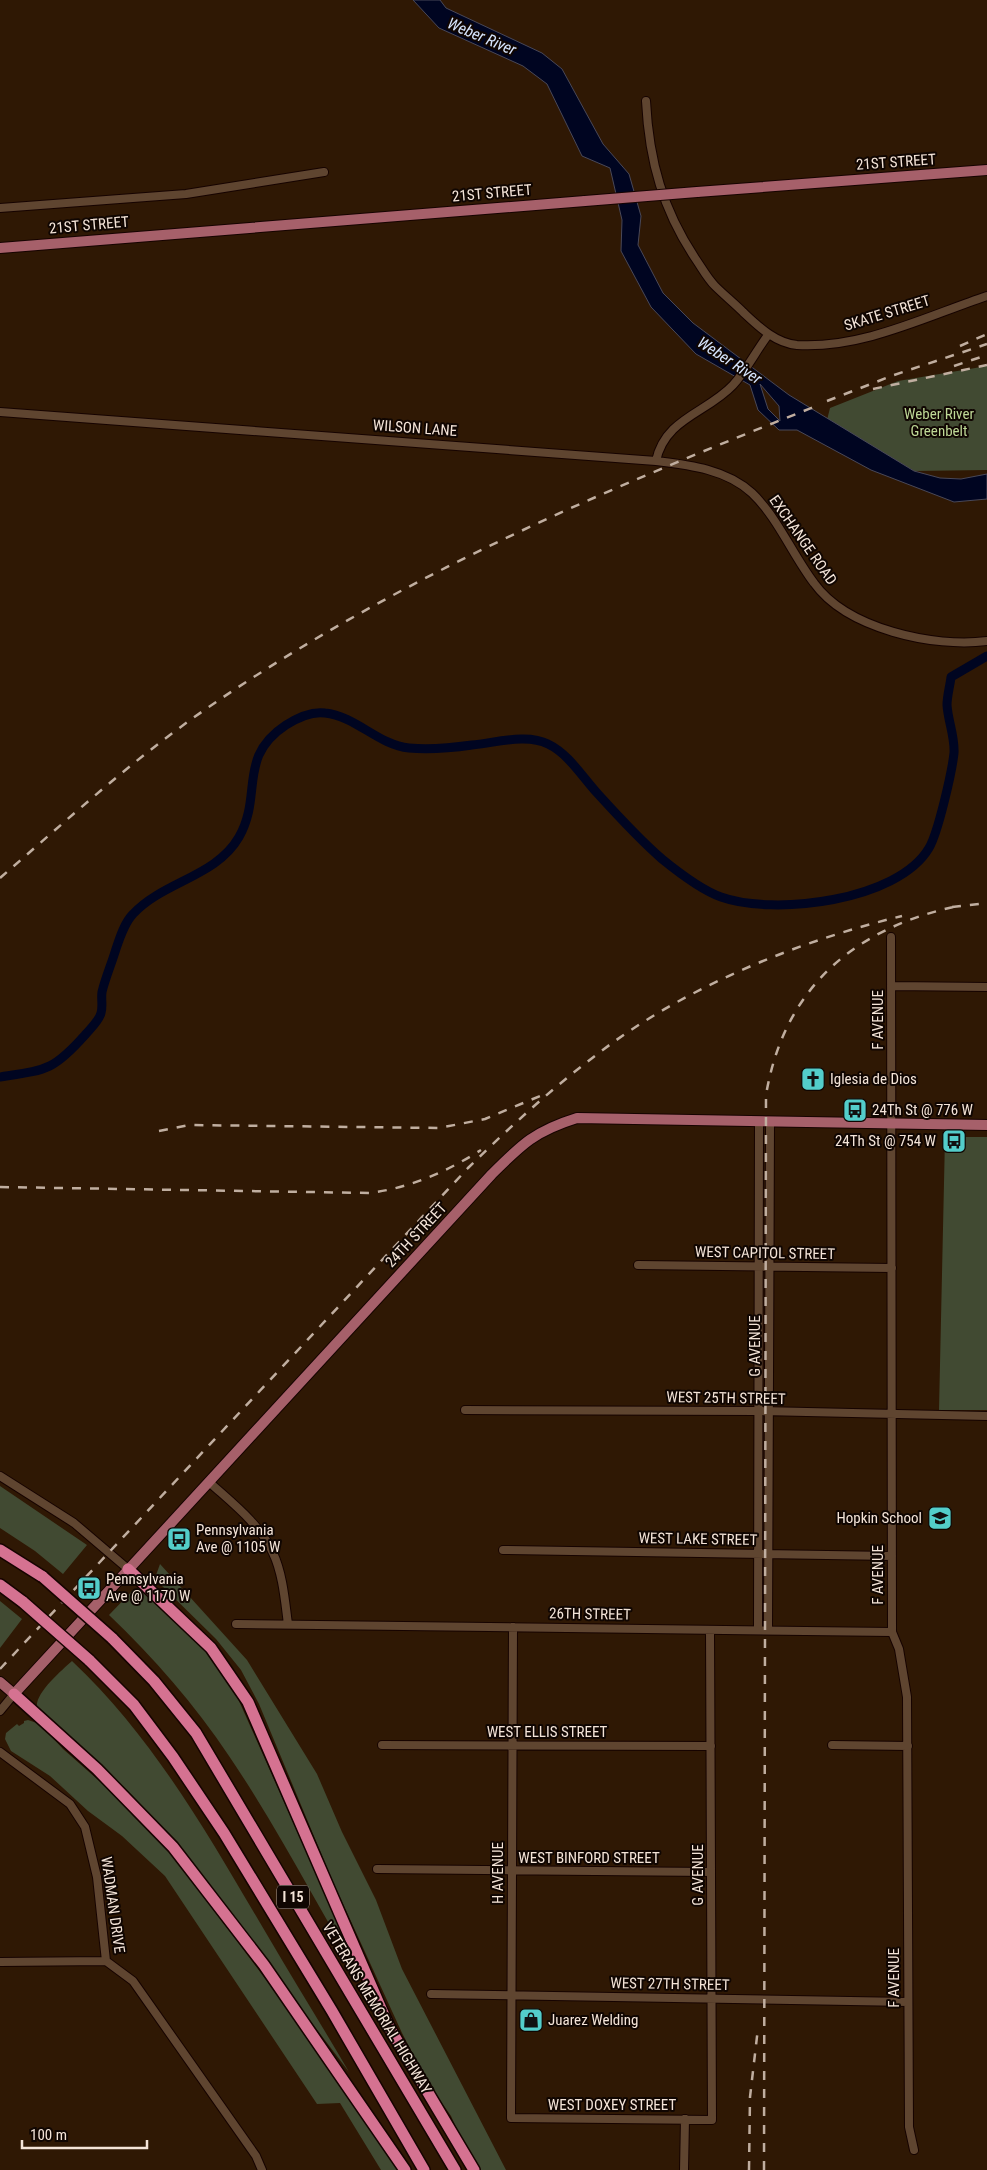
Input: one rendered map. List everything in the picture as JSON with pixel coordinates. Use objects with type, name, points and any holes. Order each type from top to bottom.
[{"type":"highway","name":"VETERANS MEMORIAL HIGHWAY","points":[[0,1550],[43,1577],[112,1638],[154,1681],[196,1733],[455,2170]]},
{"type":"highway","points":[[128,1569],[211,1648],[248,1702],[389,2027],[474,2170]]},
{"type":"highway","name":"I 15","points":[[0,1585],[23,1602],[89,1660],[134,1705],[173,1757],[214,1818],[332,2011],[424,2170]]},
{"type":"highway","points":[[14,1694],[97,1769],[173,1847],[264,1965],[405,2170]]},
{"type":"main road","name":"21ST STREET","points":[[0,248],[584,200],[987,170]]},
{"type":"main road","name":"24TH STREET","points":[[14,1694],[492,1174],[532,1136],[549,1127],[577,1118],[987,1126]]},
{"type":"main road","points":[[0,1682],[14,1694]]},
{"type":"street","name":"SKATE STREET","points":[[646,101],[648,141],[657,179],[669,211],[682,237],[714,285],[768,335],[794,345],[830,344],[867,337],[987,296]]},
{"type":"street","points":[[0,208],[186,194],[324,172]]},
{"type":"street","points":[[656,461],[659,448],[668,434],[732,386],[768,335]]},
{"type":"street","name":"WILSON LANE","points":[[0,412],[656,461]]},
{"type":"street","name":"EXCHANGE ROAD","points":[[656,461],[683,464],[720,473],[751,492],[772,518],[822,594],[846,612],[868,624],[926,639],[967,643],[987,641]]},
{"type":"street","name":"F AVENUE","points":[[891,937],[892,1632],[899,1649],[907,1697],[909,2127],[914,2150]]},
{"type":"street","points":[[891,986],[987,987]]},
{"type":"street","name":"G AVENUE","points":[[758,1630],[759,1122]]},
{"type":"street","name":"G AVENUE","points":[[768,1630],[770,1122]]},
{"type":"street","name":"WEST CAPITOL STREET","points":[[638,1265],[892,1268]]},
{"type":"street","name":"WEST 25TH STREET","points":[[466,1410],[769,1411],[987,1416]]},
{"type":"street","points":[[0,1476],[74,1522],[128,1569]]},
{"type":"street","points":[[209,1482],[259,1530],[274,1554],[282,1586],[288,1624]]},
{"type":"street","name":"WEST LAKE STREET","points":[[503,1550],[892,1556]]},
{"type":"street","name":"26TH STREET","points":[[236,1624],[892,1632]]},
{"type":"street","name":"H AVENUE","points":[[511,2118],[513,1627]]},
{"type":"street","name":"G AVENUE","points":[[710,1630],[712,2120]]},
{"type":"street","points":[[0,1711],[14,1694]]},
{"type":"street","name":"WEST ELLIS STREET","points":[[382,1745],[711,1746]]},
{"type":"street","points":[[832,1745],[908,1746]]},
{"type":"street","name":"WADMAN DRIVE","points":[[0,1752],[70,1804],[84,1827],[97,1877],[106,1961],[133,1981],[256,2156],[262,2170]]},
{"type":"street","name":"WEST BINFORD STREET","points":[[377,1869],[711,1872]]},
{"type":"street","points":[[0,1962],[106,1961]]},
{"type":"street","name":"WEST 27TH STREET","points":[[431,1994],[908,2002]]},
{"type":"street","name":"WEST DOXEY STREET","points":[[511,2118],[712,2120]]},
{"type":"street","points":[[684,2119],[684,2170]]},
{"type":"green space","name":"Weber River Greenbelt","points":[[987,366],[987,470],[914,471],[827,420],[830,408],[898,381]]},
{"type":"green space","points":[[945,1137],[987,1137],[987,1410],[939,1410]]},
{"type":"green space","points":[[0,1486],[87,1545],[63,1574],[35,1551],[0,1528]]},
{"type":"green space","points":[[160,1564],[247,1660],[317,1774],[342,1832],[376,1900],[402,1969],[506,2170],[480,2170],[451,2116],[428,2083],[402,2033],[333,1882],[259,1704],[241,1670],[216,1639],[157,1581],[155,1578]]},
{"type":"green space","points":[[140,1588],[188,1630],[212,1658],[235,1692],[367,1988],[283,1842],[248,1784],[216,1737],[173,1682],[109,1615],[133,1590]]},
{"type":"green space","points":[[0,1601],[22,1619],[0,1648]]},
{"type":"green space","points":[[72,1661],[130,1724],[180,1792],[226,1864],[349,2072],[172,1838],[126,1789],[37,1707],[40,1695]]},
{"type":"green space","points":[[28,1720],[40,1724],[63,1749],[121,1800],[149,1828],[178,1863],[282,2001],[401,2170],[381,2170],[340,2103],[317,2104],[165,1876],[122,1836],[88,1811],[50,1776],[11,1751],[5,1739],[6,1733],[17,1724],[19,1726]]},
{"type":"water","name":"Weber River","points":[[413,0],[440,0],[446,8],[542,53],[562,69],[603,144],[629,174],[641,216],[638,245],[663,293],[693,323],[789,395],[914,471],[940,478],[961,479],[987,474],[987,499],[954,502],[871,470],[797,430],[779,430],[758,410],[750,385],[696,354],[651,307],[621,251],[622,220],[610,168],[582,156],[547,84],[523,66],[439,28]],"holes":[[[760,384],[779,406],[780,421],[768,409]]]},
{"type":"waterway","points":[[0,1077],[28,1073],[48,1067],[65,1056],[94,1025],[101,1013],[102,992],[106,977],[127,922],[146,903],[204,870],[229,850],[239,837],[246,821],[250,806],[253,777],[261,750],[271,737],[286,725],[299,718],[309,714],[320,713],[336,715],[347,719],[387,742],[409,748],[448,748],[521,739],[540,741],[556,748],[563,754],[645,844],[682,875],[698,885],[713,894],[744,903],[771,905],[802,904],[864,892],[891,881],[913,866],[929,848],[944,802],[954,753],[947,705],[951,677],[987,656]]},
{"type":"railway","points":[[960,346],[987,334]]},
{"type":"railway","points":[[827,401],[894,375],[987,344]]},
{"type":"railway","points":[[954,366],[987,355]]},
{"type":"railway","points":[[873,389],[987,365]]},
{"type":"railway","points":[[0,878],[99,792],[176,730],[275,663],[349,619],[425,578],[580,504],[819,405]]},
{"type":"railway","points":[[952,907],[987,903]]},
{"type":"railway","points":[[764,2170],[766,1095],[775,1057],[789,1023],[807,994],[830,969],[856,947],[887,930],[921,916],[958,906]]},
{"type":"railway","points":[[0,1669],[468,1168],[557,1086],[615,1041],[647,1020],[716,982],[752,965],[827,937],[902,916]]},
{"type":"railway","points":[[159,1131],[189,1125],[439,1128],[485,1119],[540,1096]]},
{"type":"railway","points":[[0,1187],[369,1193],[384,1191],[427,1178],[481,1150]]},
{"type":"railway","points":[[749,2170],[750,2097],[758,2028]]},
{"type":"place","name":"Iglesia de Dios","points":[[813,1079]]},
{"type":"place","name":"24Th St @ 776 W","points":[[855,1110]]},
{"type":"place","name":"24Th St @ 754 W","points":[[954,1141]]},
{"type":"place","name":"Hopkin School","points":[[940,1518]]},
{"type":"place","name":"Pennsylvania Ave @ 1105 W","points":[[179,1539]]},
{"type":"place","name":"Pennsylvania Ave @ 1170 W","points":[[89,1588]]},
{"type":"place","name":"Juarez Welding","points":[[531,2020]]}]
